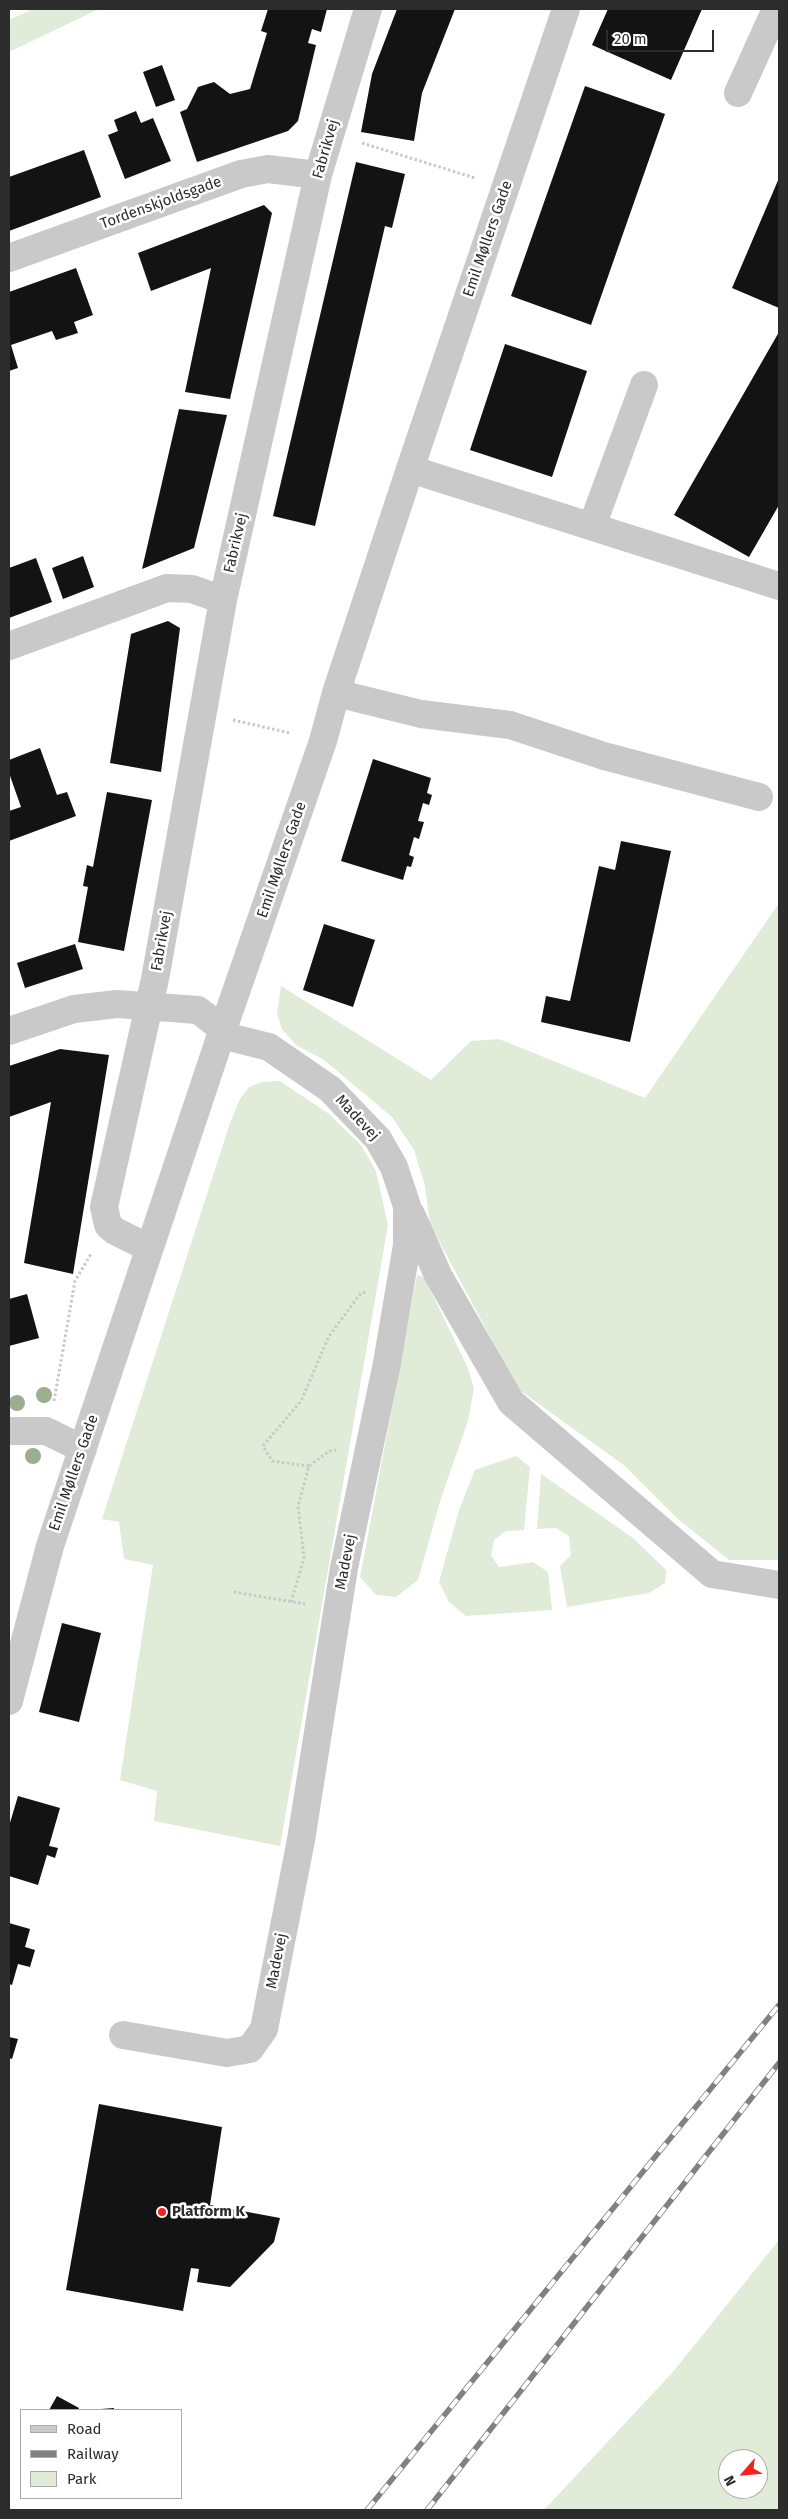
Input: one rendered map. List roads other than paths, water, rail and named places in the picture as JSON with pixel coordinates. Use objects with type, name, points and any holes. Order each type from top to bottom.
[{"type":"street","name":"Fabrikvej","points":[[149,1005],[223,600],[318,175],[368,9]]},
{"type":"street","name":"Emil Møllers Gade","points":[[9,1701],[50,1546],[222,1032],[323,741],[336,693],[410,470],[566,9]]},
{"type":"street","points":[[738,92],[776,9]]},
{"type":"street","name":"Tordenskjoldsgade","points":[[9,258],[241,174],[268,169],[318,175]]},
{"type":"street","points":[[592,526],[644,385]]},
{"type":"street","points":[[410,470],[779,586]]},
{"type":"street","points":[[9,646],[167,588],[192,589],[223,600]]},
{"type":"street","points":[[336,693],[421,714],[510,724],[604,756],[760,797]]},
{"type":"street","points":[[9,1031],[74,1009],[95,1005],[149,1005],[198,1010],[222,1032]]},
{"type":"street","points":[[149,1005],[104,1207],[108,1225],[115,1231],[149,1248]]},
{"type":"street","name":"Madevej","points":[[123,2035],[227,2053],[250,2049],[264,2029],[301,1840],[338,1610],[407,1245],[407,1206],[394,1167],[378,1139],[330,1089],[269,1047],[222,1032]]},
{"type":"street","points":[[407,1206],[438,1275],[511,1402],[712,1574],[779,1585]]},
{"type":"street","points":[[9,1431],[46,1431],[83,1449]]},
{"type":"railway","points":[[367,2510],[779,2005]]},
{"type":"railway","points":[[427,2510],[779,2063]]},
{"type":"place","name":"Platform K","points":[[162,2212]]}]
